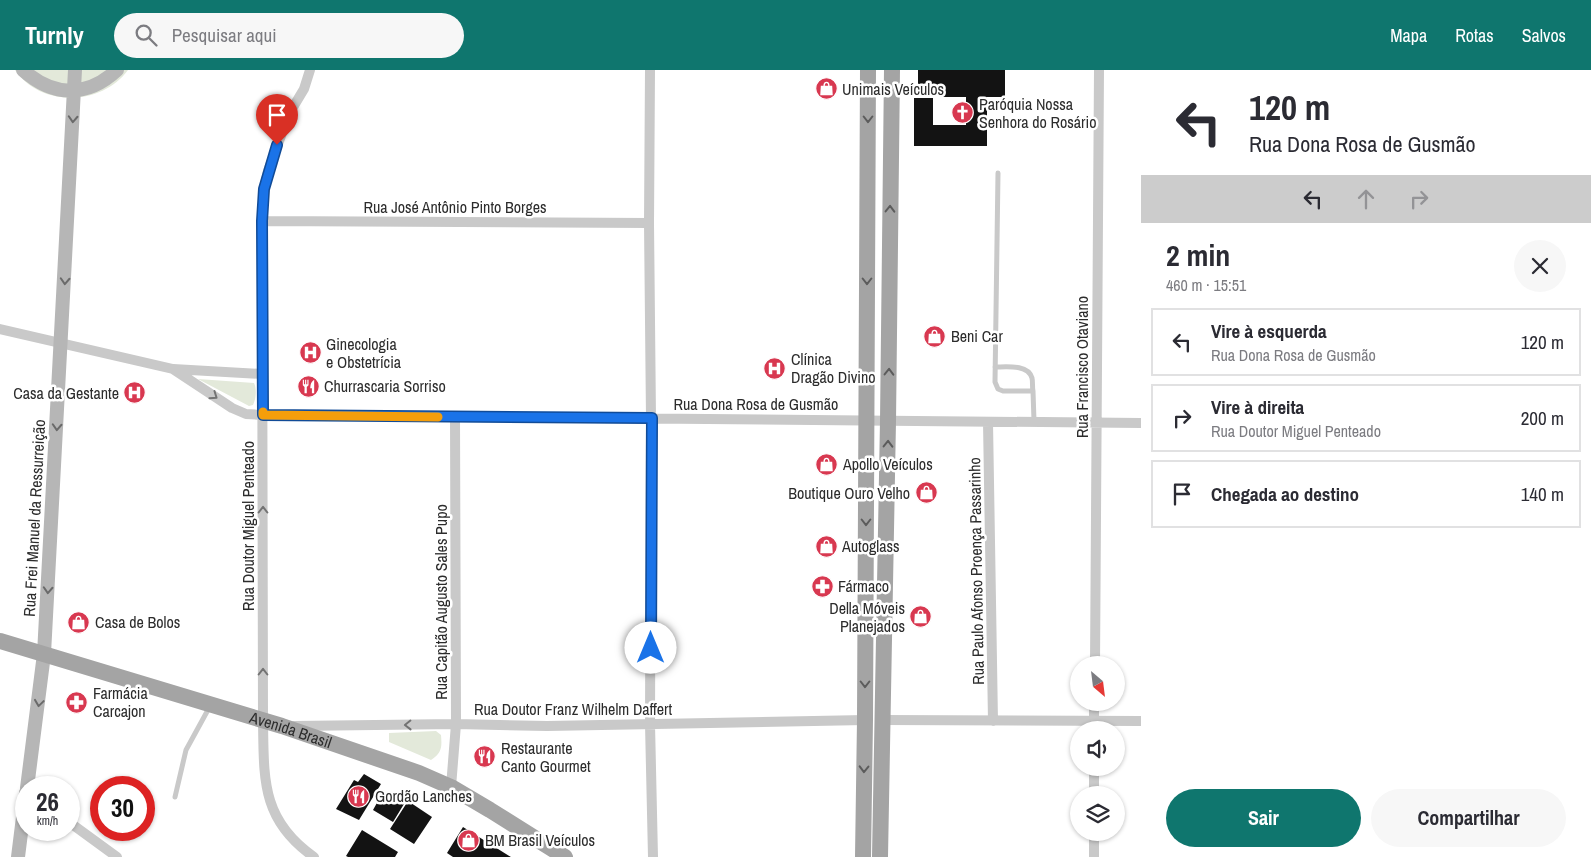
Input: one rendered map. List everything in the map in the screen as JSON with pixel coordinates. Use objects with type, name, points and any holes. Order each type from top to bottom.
[{"type":"main road","points":[[23,70],[45,86],[59,90],[74,91],[90,88],[104,81],[117,70]]},
{"type":"main road","name":"Rua Frei Manuel da Ressurreição","points":[[29,776],[44,654],[75,70]]},
{"type":"main road","points":[[863,857],[868,70]]},
{"type":"main road","points":[[880,857],[892,70]]},
{"type":"main road","name":"Avenida Brasil","points":[[0,641],[282,726],[380,759],[451,787],[565,857]]},
{"type":"main road","points":[[18,857],[20,841]]},
{"type":"street","name":"Rua Doutor Miguel Penteado","points":[[310,70],[304,88],[289,114],[268,171],[264,189],[262,221],[263,721],[264,773],[269,802],[288,835],[314,857]]},
{"type":"street","points":[[650,70],[649,223],[652,418],[650,724],[653,857]]},
{"type":"street","name":"Rua Francisco Otaviano","points":[[1095,656],[1099,70]]},
{"type":"street","name":"Rua José Antônio Pinto Borges","points":[[262,221],[649,223]]},
{"type":"street","name":"Rua Dona Rosa de Gusmão","points":[[0,329],[173,369],[262,374]]},
{"type":"street","name":"Rua Dona Rosa de Gusmão","points":[[173,369],[232,408],[246,414],[263,415],[1141,423]]},
{"type":"street","name":"Rua Capitão Augusto Sales Pupo","points":[[451,787],[456,724],[455,417]]},
{"type":"street","name":"Rua Paulo Afonso Proença Passarinho","points":[[988,422],[992,721]]},
{"type":"street","name":"Rua Doutor Franz Wilhelm Daffert","points":[[282,726],[456,724],[547,726],[865,720]]},
{"type":"street","points":[[882,720],[1070,724]]},
{"type":"street","points":[[1125,722],[1141,721]]},
{"type":"street","points":[[80,830],[116,857]]},
{"type":"street","points":[[1094,841],[1094,857]]},
{"type":"lane","points":[[998,173],[995,382],[998,389],[1003,391],[1033,391]]},
{"type":"lane","points":[[995,367],[1015,367],[1026,370],[1032,377],[1034,421]]},
{"type":"lane","points":[[175,797],[186,750],[210,705]]},
{"type":"green space","points":[[15,70],[128,70],[117,82],[103,91],[88,96],[72,98],[55,96],[40,91],[26,82]]},
{"type":"green space","points":[[198,379],[254,383],[256,394],[253,405],[249,406]]},
{"type":"green space","points":[[436,731],[441,735],[441,746],[437,755],[431,760],[389,742],[389,733]]},
{"type":"building","points":[[918,70],[1005,70],[1005,97],[987,97],[987,146],[914,146],[914,98],[933,98],[933,125],[966,125],[966,97],[942,97],[942,88],[918,88]]},
{"type":"building","name":"Gordão Lanches","points":[[364,774],[381,784],[359,820],[336,809],[354,780],[358,782]]},
{"type":"building","points":[[383,792],[404,804],[393,822],[373,810]]},
{"type":"building","points":[[408,801],[432,817],[414,844],[390,829]]},
{"type":"building","name":"BM Brasil Veículos","points":[[463,827],[511,857],[453,857],[447,853]]},
{"type":"building","points":[[362,830],[398,852],[395,857],[346,856]]},
{"type":"slow traffic","points":[[263,412],[263,415],[438,417]]},
{"type":"place","name":"Unimais Veículos","points":[[826,89]]},
{"type":"place","name":"Paróquia Nossa Senhora do Rosário","points":[[963,113]]},
{"type":"place","name":"Beni Car","points":[[935,336]]},
{"type":"place","name":"Ginecologia e Obstetrícia","points":[[310,353]]},
{"type":"place","name":"Clínica Dragão Divino","points":[[775,368]]},
{"type":"place","name":"Churrascaria Sorriso","points":[[308,386]]},
{"type":"place","name":"Casa da Gestante","points":[[135,393]]},
{"type":"place","name":"Apollo Veículos","points":[[827,464]]},
{"type":"place","name":"Boutique Ouro Velho","points":[[926,493]]},
{"type":"place","name":"Autoglass","points":[[826,546]]},
{"type":"place","name":"Fármaco","points":[[822,586]]},
{"type":"place","name":"Della Móveis Planejados","points":[[921,617]]},
{"type":"place","name":"Casa de Bolos","points":[[79,622]]},
{"type":"place","name":"Farmácia Carcajon","points":[[77,702]]},
{"type":"place","name":"Restaurante Canto Gourmet","points":[[485,757]]},
{"type":"place","name":"Gordão Lanches","points":[[359,796]]},
{"type":"place","name":"BM Brasil Veículos","points":[[469,840]]},
{"type":"route","points":[[277,145],[264,189],[262,221],[263,415],[652,418],[651,648]]}]
